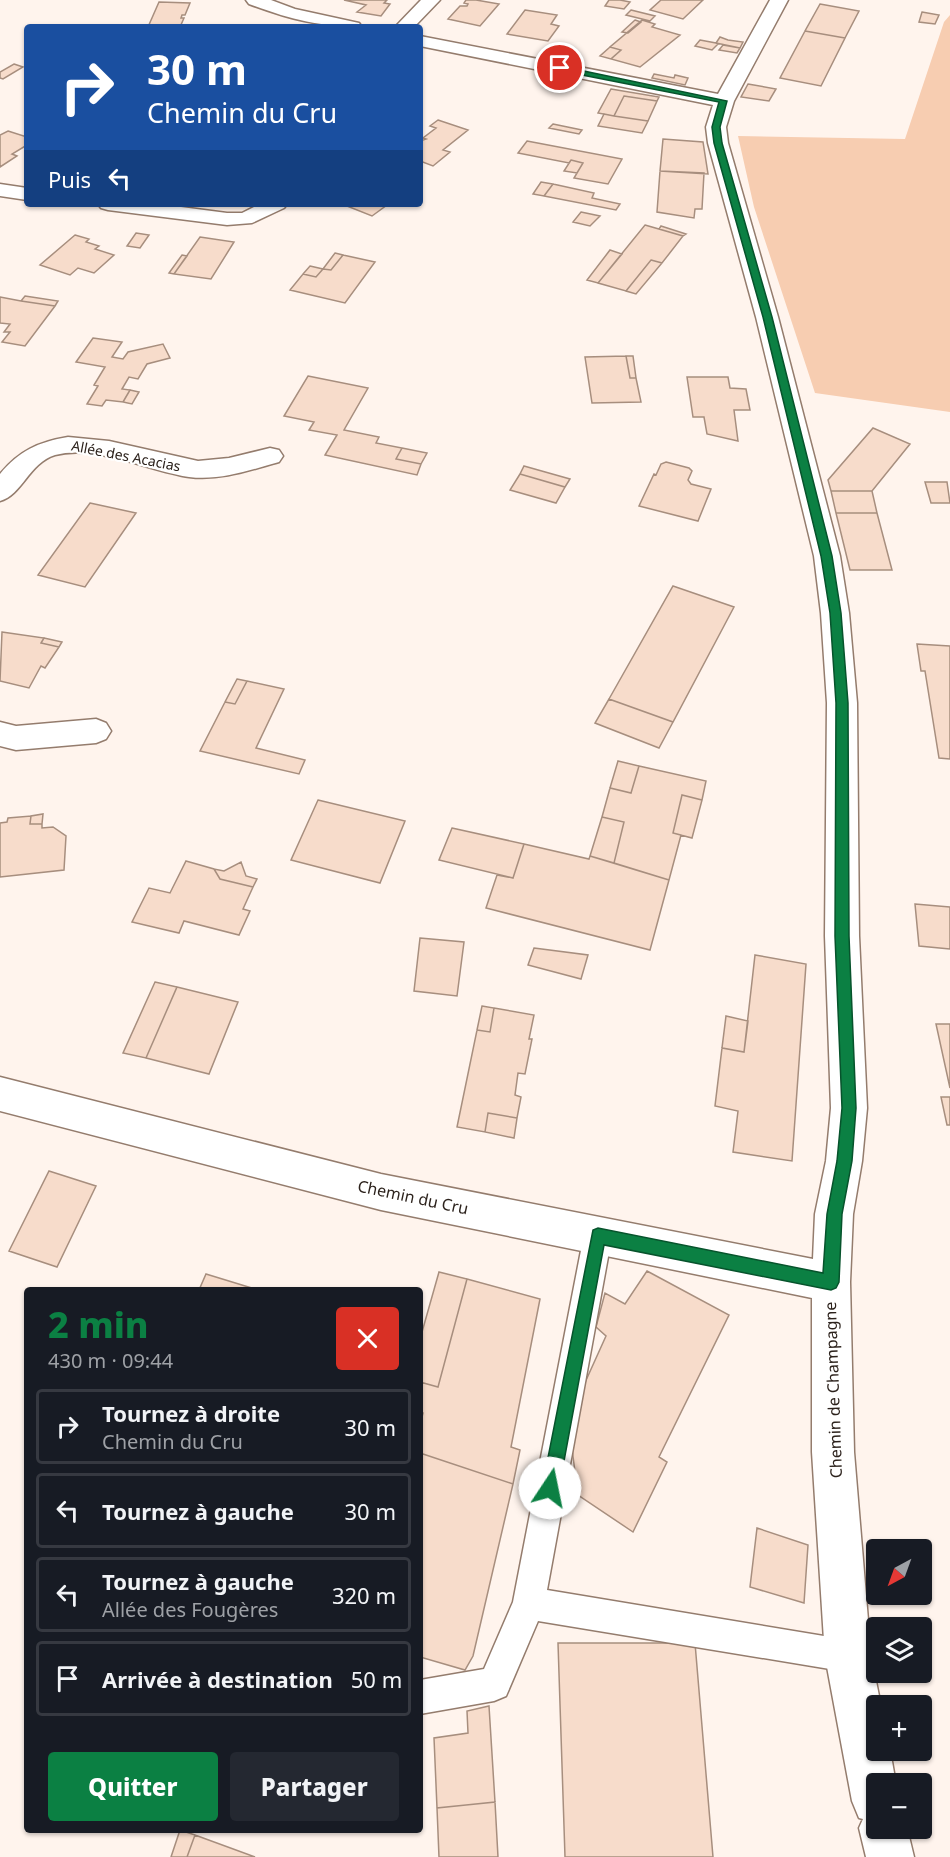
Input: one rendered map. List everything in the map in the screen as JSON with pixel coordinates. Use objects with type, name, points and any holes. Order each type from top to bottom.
[{"type":"street","points":[[255,0],[290,13],[339,24]]},
{"type":"street","points":[[407,24],[431,0]]},
{"type":"street","name":"Chemin de Champagne","points":[[779,0],[723,101],[716,127],[718,143],[767,317],[827,556],[836,613],[842,703],[842,936],[849,1108],[844,1161],[834,1214],[831,1282],[833,1452],[848,1656],[870,1773]]},
{"type":"street","points":[[423,42],[723,101]]},
{"type":"street","points":[[12,192],[24,182]]},
{"type":"street","points":[[132,207],[227,219],[244,219],[270,207]]},
{"type":"street","name":"Allée des Acacias","points":[[0,492],[19,468],[36,454],[54,446],[75,444],[189,468],[213,469],[270,456]]},
{"type":"street","points":[[0,734],[16,738],[96,731]]},
{"type":"street","name":"Chemin du Cru","points":[[0,1094],[381,1192],[831,1282]]},
{"type":"street","points":[[886,1839],[890,1857]]},
{"type":"lane","points":[[423,1696],[494,1684],[529,1603],[598,1235]]},
{"type":"lane","points":[[529,1603],[848,1656]]},
{"type":"shaded area","points":[[950,15],[950,412],[815,393],[754,207],[738,136],[905,139],[944,22]]},
{"type":"building","points":[[344,0],[387,0],[384,3],[390,4],[381,16],[357,12],[366,5]]},
{"type":"building","points":[[466,0],[499,4],[480,26],[448,19],[460,6],[467,6],[468,4],[464,3]]},
{"type":"building","points":[[609,0],[630,2],[624,9],[605,6]]},
{"type":"building","points":[[661,0],[703,0],[683,19],[650,10]]},
{"type":"building","points":[[159,2],[190,3],[185,15],[182,15],[181,18],[184,18],[181,24],[149,24]]},
{"type":"building","points":[[820,4],[859,11],[845,38],[805,31]]},
{"type":"building","points":[[525,10],[557,15],[551,24],[559,26],[548,41],[507,34]]},
{"type":"building","points":[[631,10],[655,16],[650,21],[626,15]]},
{"type":"building","points":[[922,12],[939,15],[935,24],[919,22]]},
{"type":"building","points":[[635,20],[641,22],[628,33],[622,32]]},
{"type":"building","points":[[642,20],[655,24],[652,27],[680,35],[640,67],[611,59],[621,50],[610,47]]},
{"type":"building","points":[[805,31],[845,38],[821,86],[780,78]]},
{"type":"building","points":[[720,37],[743,42],[740,48],[716,43]]},
{"type":"building","points":[[700,40],[718,44],[712,50],[695,46]]},
{"type":"building","points":[[723,45],[740,48],[737,53],[719,50]]},
{"type":"building","points":[[610,47],[621,50],[611,59],[600,56]]},
{"type":"building","points":[[14,64],[23,67],[3,79],[0,78],[0,72]]},
{"type":"building","points":[[654,74],[688,78],[685,85],[652,78]]},
{"type":"building","points":[[748,84],[776,89],[769,101],[741,97]]},
{"type":"building","points":[[611,89],[659,97],[657,101],[624,96],[614,116],[598,113]]},
{"type":"building","points":[[624,96],[657,101],[648,121],[614,116]]},
{"type":"building","points":[[604,114],[648,121],[642,133],[598,126]]},
{"type":"building","points":[[438,120],[468,130],[443,150],[450,152],[433,166],[423,162],[423,140],[426,139],[423,138],[436,128],[430,126]]},
{"type":"building","points":[[553,124],[582,130],[579,134],[549,128]]},
{"type":"building","points":[[8,131],[24,136],[24,147],[12,154],[17,156],[0,167],[0,135]]},
{"type":"building","points":[[663,139],[703,142],[708,174],[660,171]]},
{"type":"building","points":[[527,141],[622,159],[608,184],[574,178],[583,163],[571,160],[569,163],[518,153]]},
{"type":"building","points":[[571,160],[583,163],[577,173],[564,171]]},
{"type":"building","points":[[660,171],[704,173],[702,209],[695,209],[694,218],[657,212]]},
{"type":"building","points":[[541,182],[553,184],[544,196],[533,194]]},
{"type":"building","points":[[553,184],[594,193],[592,198],[620,204],[616,210],[544,196]]},
{"type":"building","points":[[350,207],[384,207],[372,216]]},
{"type":"building","points":[[581,212],[600,216],[590,226],[573,222]]},
{"type":"building","points":[[645,225],[683,236],[662,263],[651,260],[626,291],[598,283]]},
{"type":"building","points":[[661,226],[686,234],[683,236],[659,229]]},
{"type":"building","points":[[136,233],[149,235],[140,248],[127,246]]},
{"type":"building","points":[[75,235],[89,239],[86,242],[99,246],[95,249],[114,255],[94,273],[78,268],[70,275],[40,265]]},
{"type":"building","points":[[200,237],[234,242],[211,279],[174,274]]},
{"type":"building","points":[[610,250],[622,254],[598,283],[587,280]]},
{"type":"building","points":[[335,253],[343,255],[331,270],[323,269]]},
{"type":"building","points":[[182,255],[187,256],[174,274],[169,273]]},
{"type":"building","points":[[343,255],[375,262],[345,303],[290,290],[303,274],[316,277],[323,269],[331,270]]},
{"type":"building","points":[[651,260],[662,263],[636,294],[626,291]]},
{"type":"building","points":[[310,266],[323,269],[316,277],[303,274]]},
{"type":"building","points":[[25,296],[58,301],[55,306],[21,301]]},
{"type":"building","points":[[0,297],[55,306],[25,346],[2,342],[10,332],[4,332],[10,324],[0,323]]},
{"type":"building","points":[[93,338],[122,342],[112,357],[123,359],[128,352],[163,344],[170,358],[147,364],[138,379],[129,377],[122,389],[130,390],[123,402],[106,400],[102,406],[87,404],[98,386],[94,385],[105,367],[76,362]]},
{"type":"building","points":[[626,356],[633,356],[636,378],[630,378]]},
{"type":"building","points":[[626,356],[630,378],[636,378],[641,402],[592,403],[585,357]]},
{"type":"building","points":[[308,376],[368,388],[344,430],[379,437],[376,443],[402,448],[396,459],[421,464],[417,475],[325,455],[337,435],[309,430],[314,422],[284,416]]},
{"type":"building","points":[[687,377],[728,377],[730,388],[746,389],[750,410],[734,410],[738,441],[707,434],[704,417],[693,417]]},
{"type":"building","points":[[130,390],[139,392],[132,404],[123,402]]},
{"type":"building","points":[[873,428],[910,444],[872,491],[831,491],[828,480]]},
{"type":"building","points":[[402,448],[427,453],[421,464],[396,459]]},
{"type":"building","points":[[666,462],[689,468],[692,471],[688,480],[691,484],[711,489],[698,521],[639,506],[654,474],[656,475],[661,464]]},
{"type":"building","points":[[524,466],[570,479],[565,487],[520,474]]},
{"type":"building","points":[[520,474],[565,487],[556,503],[510,490]]},
{"type":"building","points":[[925,482],[947,482],[950,503],[931,503]]},
{"type":"building","points":[[831,491],[872,491],[877,513],[836,513]]},
{"type":"building","points":[[90,503],[136,513],[85,587],[38,575]]},
{"type":"building","points":[[836,513],[877,513],[892,570],[850,570]]},
{"type":"building","points":[[673,586],[734,607],[673,722],[609,699]]},
{"type":"building","points":[[2,632],[44,638],[41,643],[59,647],[45,668],[41,666],[29,688],[0,681]]},
{"type":"building","points":[[44,638],[62,642],[59,647],[41,643]]},
{"type":"building","points":[[917,644],[950,646],[950,759],[939,758],[925,671],[921,671]]},
{"type":"building","points":[[237,679],[247,681],[235,704],[225,702]]},
{"type":"building","points":[[247,681],[284,689],[256,748],[305,760],[299,774],[200,751],[225,702],[235,704]]},
{"type":"building","points":[[609,699],[673,722],[659,748],[595,723]]},
{"type":"building","points":[[618,761],[639,766],[631,793],[610,788]]},
{"type":"building","points":[[639,766],[706,781],[702,800],[682,795],[673,833],[681,835],[669,880],[614,863],[624,822],[602,817],[610,788],[631,793]]},
{"type":"building","points":[[682,795],[702,800],[692,838],[673,833]]},
{"type":"building","points":[[318,800],[405,821],[380,883],[291,860]]},
{"type":"building","points":[[43,814],[42,824],[30,824],[31,816]]},
{"type":"building","points":[[31,816],[30,824],[42,824],[42,828],[53,827],[66,836],[64,870],[0,877],[0,823],[7,822],[8,818]]},
{"type":"building","points":[[602,817],[624,822],[614,863],[590,856]]},
{"type":"building","points":[[452,828],[524,844],[513,878],[439,860]]},
{"type":"building","points":[[524,844],[589,859],[590,856],[669,880],[650,950],[486,908],[497,875],[513,878]]},
{"type":"building","points":[[186,861],[214,869],[220,879],[253,887],[243,909],[250,911],[239,935],[184,921],[179,933],[132,922],[149,888],[170,893]]},
{"type":"building","points":[[241,862],[246,876],[257,879],[253,887],[220,879],[214,869],[224,871]]},
{"type":"building","points":[[915,904],[950,907],[950,949],[919,946]]},
{"type":"building","points":[[420,938],[464,942],[457,996],[414,991]]},
{"type":"building","points":[[534,948],[588,955],[581,979],[528,965]]},
{"type":"building","points":[[755,955],[806,964],[792,1161],[733,1152],[738,1111],[715,1106],[722,1048],[744,1052]]},
{"type":"building","points":[[155,982],[177,987],[146,1058],[123,1053]]},
{"type":"building","points":[[177,987],[238,1002],[209,1074],[146,1058]]},
{"type":"building","points":[[482,1006],[494,1008],[490,1032],[477,1030]]},
{"type":"building","points":[[494,1008],[534,1015],[525,1074],[518,1073],[515,1095],[521,1097],[517,1118],[488,1113],[485,1132],[457,1127],[477,1030],[490,1032]]},
{"type":"building","points":[[726,1016],[748,1021],[744,1052],[722,1048]]},
{"type":"building","points":[[936,1024],[950,1024],[950,1088]]},
{"type":"building","points":[[941,1097],[950,1097],[950,1125],[947,1125]]},
{"type":"building","points":[[488,1113],[517,1118],[514,1138],[485,1132]]},
{"type":"building","points":[[49,1171],[96,1186],[57,1267],[9,1251]]},
{"type":"building","points":[[647,1271],[729,1315],[659,1457],[667,1462],[633,1532],[578,1495],[571,1441],[583,1387],[606,1336],[596,1327],[605,1293],[625,1304]]},
{"type":"building","points":[[439,1272],[467,1279],[438,1387],[423,1383],[423,1328]]},
{"type":"building","points":[[206,1274],[248,1287],[200,1287]]},
{"type":"building","points":[[467,1279],[540,1299],[511,1447],[520,1450],[513,1484],[423,1454],[423,1383],[438,1387]]},
{"type":"building","points":[[423,1454],[513,1484],[473,1656],[465,1670],[423,1658]]},
{"type":"building","points":[[757,1528],[808,1545],[804,1603],[750,1587]]},
{"type":"building","points":[[558,1643],[695,1643],[713,1857],[565,1857]]},
{"type":"building","points":[[489,1706],[495,1802],[437,1808],[434,1738],[468,1733],[467,1711]]},
{"type":"building","points":[[495,1802],[498,1857],[439,1857],[437,1808]]},
{"type":"building","points":[[179,1833],[195,1835],[187,1857],[171,1857]]},
{"type":"building","points":[[195,1835],[255,1857],[187,1857]]},
{"type":"route","points":[[550,1488],[598,1235],[831,1282],[834,1214],[844,1161],[849,1108],[847,1008],[842,936],[842,703],[836,613],[827,556],[767,317],[718,143],[716,127],[723,101],[560,68]]}]
